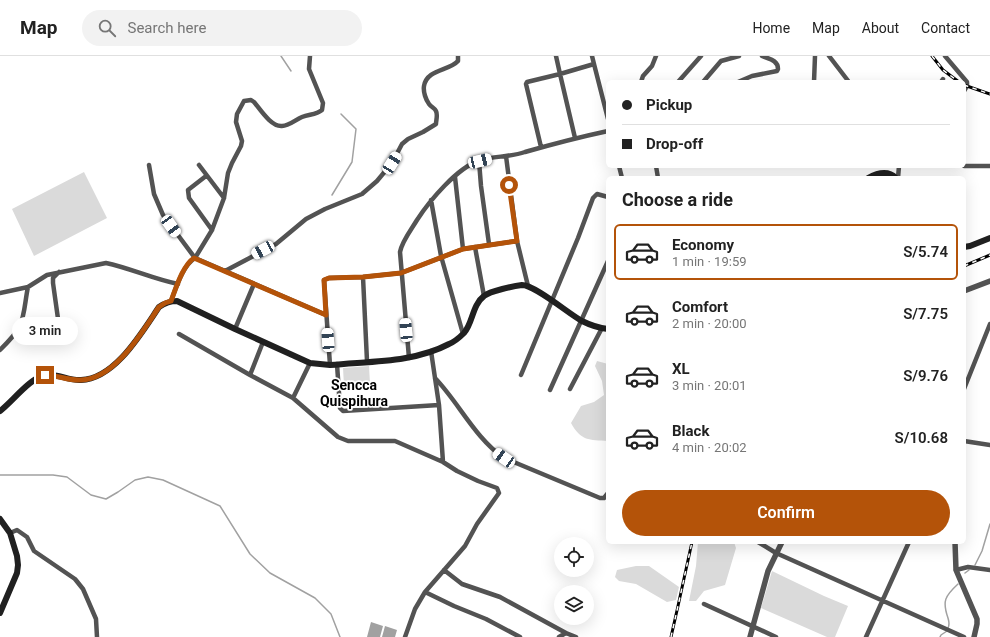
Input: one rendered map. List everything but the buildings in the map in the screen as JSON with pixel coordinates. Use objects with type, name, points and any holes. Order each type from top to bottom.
[{"type":"main road","points":[[873,176],[888,173],[893,176]]},
{"type":"main road","points":[[966,247],[990,238]]},
{"type":"main road","points":[[0,411],[33,380],[45,375],[80,380],[95,378],[106,371],[128,352],[159,307],[171,301],[177,301],[262,342],[310,363],[330,365],[409,358],[431,351],[450,343],[463,334],[476,307],[484,296],[523,285],[528,286],[582,321],[605,329]]},
{"type":"main road","points":[[0,520],[10,533],[17,556],[18,565],[0,613]]},
{"type":"street","points":[[171,301],[186,266],[194,258],[212,230],[224,198],[228,173],[241,146],[242,141],[236,122],[237,114],[244,101],[251,100],[254,102],[266,117],[277,126],[281,127],[304,116],[316,114],[322,110],[323,103],[309,69],[310,56]]},
{"type":"street","points":[[225,271],[276,244],[306,219],[325,209],[362,194],[392,163],[402,144],[408,139],[436,124],[436,110],[428,103],[424,93],[424,86],[427,79],[436,72],[455,65],[458,61],[458,56]]},
{"type":"street","points":[[556,56],[575,138]]},
{"type":"street","points":[[592,56],[606,111]]},
{"type":"street","points":[[641,80],[642,76],[652,66],[656,56]]},
{"type":"street","points":[[680,80],[701,56]]},
{"type":"street","points":[[705,80],[721,62],[739,56]]},
{"type":"street","points":[[743,80],[752,76],[777,71],[778,64],[762,56]]},
{"type":"street","points":[[814,80],[815,56]]},
{"type":"street","points":[[829,56],[847,80]]},
{"type":"street","points":[[945,56],[965,80]]},
{"type":"street","points":[[541,147],[526,83],[594,64]]},
{"type":"street","points":[[409,358],[400,260],[401,248],[431,200],[463,170],[480,161],[524,153],[575,138],[606,132]]},
{"type":"street","points":[[506,156],[517,241],[528,286]]},
{"type":"street","points":[[480,161],[481,186],[489,244]]},
{"type":"street","points":[[149,165],[154,194],[163,215],[194,258],[326,315]]},
{"type":"street","points":[[199,165],[224,198]]},
{"type":"street","points":[[966,166],[990,166]]},
{"type":"street","points":[[206,176],[188,190],[188,194],[189,198],[212,230]]},
{"type":"street","points":[[455,177],[463,249]]},
{"type":"street","points":[[521,375],[552,302],[593,198],[597,194],[606,196]]},
{"type":"street","points":[[431,200],[441,256],[463,334]]},
{"type":"street","points":[[330,365],[324,280],[329,278],[363,277],[401,273],[441,256],[463,249],[517,241]]},
{"type":"street","points":[[475,247],[484,296]]},
{"type":"street","points":[[0,293],[28,287],[47,275],[60,271],[106,263],[178,284]]},
{"type":"street","points":[[550,390],[606,265]]},
{"type":"street","points":[[60,271],[53,278],[60,333]]},
{"type":"street","points":[[363,277],[368,362]]},
{"type":"street","points":[[966,290],[990,282]]},
{"type":"street","points":[[235,329],[254,284]]},
{"type":"street","points":[[0,350],[19,328],[28,287]]},
{"type":"street","points":[[966,384],[990,324]]},
{"type":"street","points":[[570,389],[605,329]]},
{"type":"street","points":[[179,334],[250,375],[294,398],[338,437],[348,441],[395,441],[443,462],[457,471],[497,488],[499,493],[477,524],[465,546],[425,592],[415,609],[405,637]]},
{"type":"street","points":[[250,375],[262,342]]},
{"type":"street","points":[[431,351],[439,405],[443,462]]},
{"type":"street","points":[[294,398],[310,363]]},
{"type":"street","points":[[337,364],[340,408],[343,411],[439,405]]},
{"type":"street","points":[[435,378],[492,450],[504,458],[600,498],[604,498],[606,496]]},
{"type":"street","points":[[966,441],[990,445]]},
{"type":"street","points":[[10,533],[17,530],[27,537],[34,551],[75,579],[83,589],[90,603],[96,619],[97,637]]},
{"type":"street","points":[[761,544],[776,554],[964,637]]},
{"type":"street","points":[[750,637],[768,571],[781,544]]},
{"type":"street","points":[[866,637],[908,544]]},
{"type":"street","points":[[955,544],[956,570],[976,619],[977,624],[974,637]]},
{"type":"street","points":[[956,570],[968,567],[990,570]]},
{"type":"street","points":[[444,570],[462,584],[500,597],[576,637]]},
{"type":"street","points":[[425,592],[486,619],[520,637]]},
{"type":"street","points":[[704,604],[776,637]]},
{"type":"street","points":[[559,637],[566,633]]},
{"type":"shaded area","points":[[84,172],[107,218],[34,256],[12,209]]},
{"type":"shaded area","points":[[597,361],[606,363],[606,441],[591,440],[582,436],[571,423],[581,406],[594,402],[604,395],[602,381],[595,366]]},
{"type":"shaded area","points":[[369,366],[370,384],[344,386],[343,368]]},
{"type":"shaded area","points":[[698,544],[735,544],[736,548],[725,585],[704,591],[696,601],[689,601],[696,566]]},
{"type":"shaded area","points":[[636,566],[649,566],[679,587],[676,600],[667,602],[636,584],[619,581],[615,577],[617,570]]},
{"type":"shaded area","points":[[772,571],[848,606],[835,637],[827,637],[761,608]]},
{"type":"shaded area","points":[[371,622],[383,626],[380,637],[367,637]]},
{"type":"shaded area","points":[[385,626],[397,630],[395,637],[382,637]]},
{"type":"waterway","points":[[281,56],[291,71]]},
{"type":"waterway","points":[[332,195],[352,162],[356,129],[341,114]]},
{"type":"waterway","points":[[0,475],[53,475],[67,477],[91,495],[106,499],[135,480],[148,477],[163,480],[220,506],[250,554],[270,573],[315,598],[331,614],[340,637]]},
{"type":"waterway","points":[[975,565],[982,551],[990,524]]},
{"type":"waterway","points":[[965,573],[969,570]]},
{"type":"waterway","points":[[948,628],[949,623],[945,603],[950,592],[958,584]]},
{"type":"waterway","points":[[940,637],[947,631]]},
{"type":"railway","points":[[932,56],[943,70],[956,80]]},
{"type":"railway","points":[[966,86],[990,94]]},
{"type":"railway","points":[[966,265],[990,255]]},
{"type":"railway","points":[[671,637],[692,544]]},
{"type":"district","name":"Sencca Quispihura","points":[[354,394]]},
{"type":"route","points":[[45,375],[80,380],[95,378],[106,371],[128,352],[159,307],[171,301],[186,266],[194,258],[326,315],[324,280],[329,278],[363,277],[401,273],[441,256],[463,249],[517,241],[509,185]]}]
